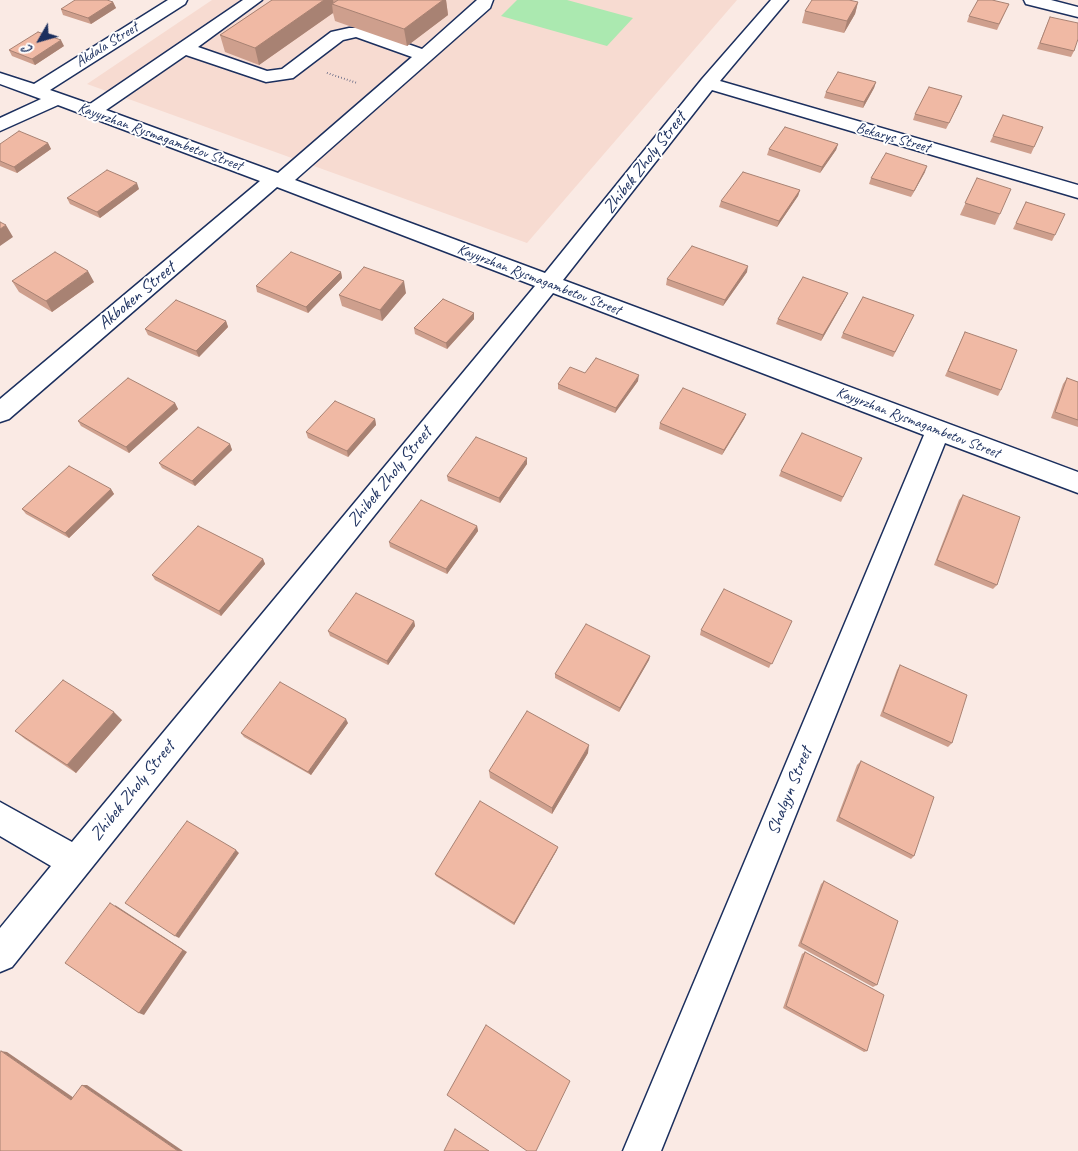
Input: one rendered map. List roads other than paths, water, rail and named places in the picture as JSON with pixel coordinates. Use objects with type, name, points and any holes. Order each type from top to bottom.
[{"type":"street","name":"Akdala Street","points":[[35,91],[179,0]]},
{"type":"street","points":[[93,111],[254,0]]},
{"type":"street","name":"Akboken Street","points":[[0,413],[384,92],[484,4],[485,0]]},
{"type":"street","name":"Zhibek Zholy Street","points":[[0,955],[549,283],[708,84],[780,0]]},
{"type":"street","points":[[1032,0],[1078,12]]},
{"type":"street","points":[[184,48],[266,77],[287,74],[337,36],[349,33],[357,32],[425,56]]},
{"type":"street","name":"Kayyrzhan Rysmagambetov Street","points":[[0,78],[277,180],[1078,483]]},
{"type":"street","name":"Bekarys Street","points":[[708,84],[1078,192]]},
{"type":"street","points":[[0,125],[57,98]]},
{"type":"street","name":"Shalgyn Street","points":[[642,1151],[938,430]]},
{"type":"street","points":[[0,818],[75,862]]}]
